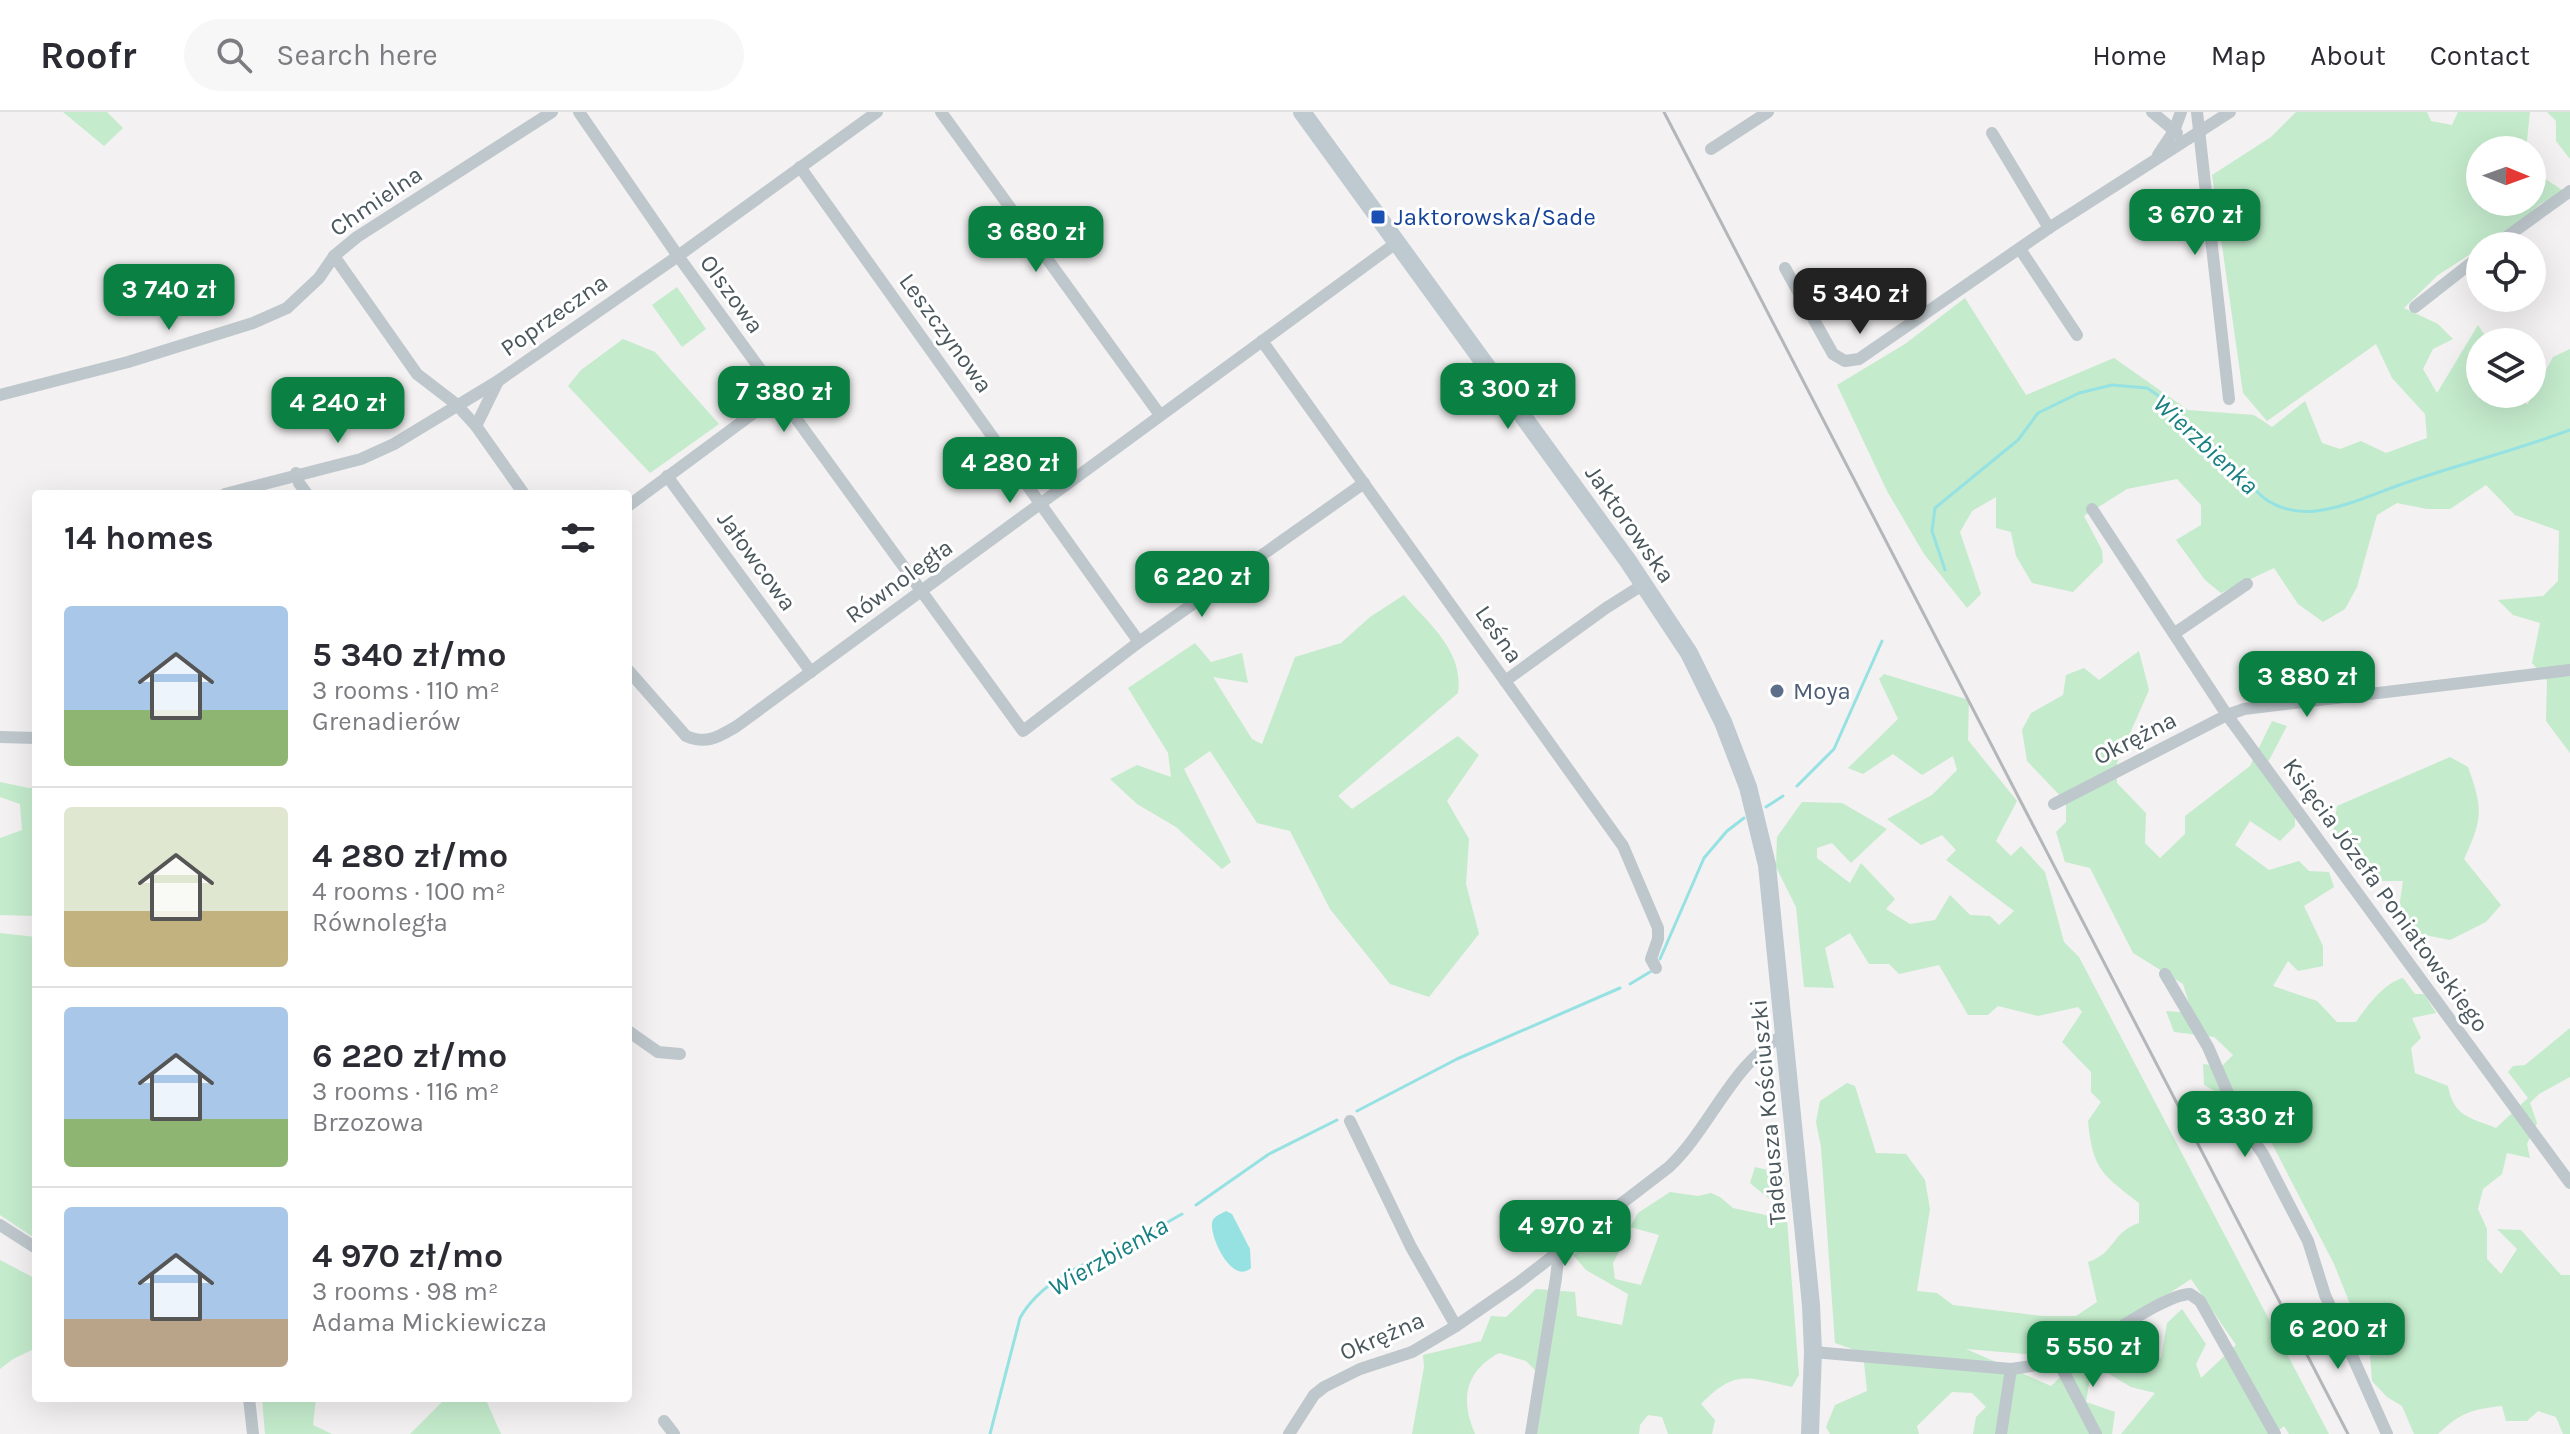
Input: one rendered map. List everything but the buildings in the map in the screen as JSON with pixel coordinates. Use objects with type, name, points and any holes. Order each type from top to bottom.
[{"type":"main road","name":"Jaktorowska","points":[[1302,112],[1644,584],[1706,685],[1748,787]]},
{"type":"main road","name":"Tadeusza Kościuszki","points":[[1748,787],[1767,865],[1785,1034],[1813,1352],[1810,1434]]},
{"type":"street","name":"Olszowa","points":[[579,112],[678,256],[1023,731],[1139,642]]},
{"type":"street","name":"Poprzeczna","points":[[239,490],[361,459],[394,444],[498,381],[877,112]]},
{"type":"street","points":[[941,112],[1160,415]]},
{"type":"street","points":[[1711,149],[1768,112]]},
{"type":"street","points":[[2152,112],[2186,141]]},
{"type":"street","points":[[2156,158],[2174,131],[2181,112]]},
{"type":"street","points":[[2197,112],[2229,399]]},
{"type":"street","points":[[1785,268],[1833,354],[1845,361],[1859,359],[2049,228],[2230,112]]},
{"type":"street","name":"Chmielna","points":[[0,395],[140,359],[253,323],[287,308],[319,278],[334,256],[357,237],[546,113]]},
{"type":"street","points":[[1992,133],[2049,228]]},
{"type":"street","name":"Leszczynowa","points":[[800,167],[1139,642]]},
{"type":"street","points":[[2513,232],[2570,191]]},
{"type":"street","name":"Równoległa","points":[[632,675],[686,736],[698,741],[710,741],[737,726],[1396,243]]},
{"type":"street","points":[[2020,249],[2077,335]]},
{"type":"street","points":[[334,256],[417,374],[456,404],[476,426],[521,490]]},
{"type":"street","points":[[2415,307],[2466,267]]},
{"type":"street","name":"Leśna","points":[[1262,341],[1623,846],[1658,928],[1658,939],[1651,959],[1656,968]]},
{"type":"street","points":[[476,426],[498,381]]},
{"type":"street","points":[[632,503],[778,395]]},
{"type":"street","points":[[296,473],[304,490]]},
{"type":"street","name":"Jałowcowa","points":[[667,476],[811,672]]},
{"type":"street","points":[[1139,642],[1364,483]]},
{"type":"street","name":"Księcia Józefa Poniatowskiego","points":[[2092,509],[2227,715],[2570,1183]]},
{"type":"street","points":[[1505,681],[1644,584]]},
{"type":"street","points":[[2175,633],[2247,584]]},
{"type":"street","name":"Okrężna","points":[[2054,804],[2244,709],[2570,670]]},
{"type":"street","points":[[0,737],[32,738]]},
{"type":"street","points":[[2165,974],[2208,1047],[2240,1121],[2263,1154],[2308,1241],[2325,1295],[2387,1434]]},
{"type":"street","points":[[632,1034],[658,1052],[680,1054]]},
{"type":"street","name":"Okrężna","points":[[1289,1434],[1314,1395],[1324,1387],[1360,1369],[1412,1352],[1456,1326],[1518,1283],[1677,1160],[1737,1076],[1765,1045],[1785,1034]]},
{"type":"street","points":[[1350,1121],[1411,1247],[1456,1326]]},
{"type":"street","points":[[0,1225],[32,1245]]},
{"type":"street","points":[[1531,1434],[1556,1278],[1558,1261],[1553,1254]]},
{"type":"street","points":[[1813,1352],[2011,1369],[2058,1361],[2179,1296],[2190,1294],[2200,1301],[2275,1434]]},
{"type":"street","points":[[2058,1361],[2096,1434]]},
{"type":"street","points":[[2001,1434],[2011,1369]]},
{"type":"street","points":[[249,1402],[253,1434]]},
{"type":"street","points":[[664,1421],[674,1434]]},
{"type":"green space","points":[[63,112],[107,112],[123,128],[104,146]]},
{"type":"green space","points":[[2296,112],[2427,112],[2431,121],[2452,125],[2458,112],[2530,112],[2527,136],[2466,136],[2466,216],[2527,216],[2505,232],[2466,232],[2466,257],[2438,275],[2404,308],[2438,324],[2453,339],[2433,349],[2423,369],[2437,393],[2466,345],[2466,408],[2546,408],[2546,370],[2553,357],[2570,349],[2570,753],[2546,721],[2547,681],[2532,663],[2540,623],[2513,615],[2498,600],[2543,596],[2558,581],[2559,531],[2515,515],[2486,485],[2450,509],[2427,509],[2397,503],[2377,515],[2357,587],[2345,609],[2323,622],[2298,604],[2274,568],[2221,593],[2205,580],[2176,540],[2201,525],[2201,505],[2177,479],[2127,489],[2084,516],[2102,550],[2103,562],[2073,592],[2032,583],[2016,556],[2011,532],[1996,528],[1996,497],[1972,511],[1960,532],[1981,594],[1967,608],[1924,554],[1887,491],[1837,385],[1905,344],[1965,298],[2026,395],[2114,358],[2188,410],[2254,415],[2272,427],[2305,401],[2322,443],[2340,449],[2361,441],[2386,453],[2427,438],[2425,414],[2392,378],[2376,344],[2267,421],[2243,393],[2212,175],[2271,137]]},
{"type":"green space","points":[[2547,112],[2570,112],[2570,159],[2556,141],[2556,121]]},
{"type":"green space","points":[[2546,179],[2565,192],[2546,201]]},
{"type":"green space","points":[[677,287],[706,329],[682,347],[652,305]]},
{"type":"green space","points":[[623,339],[655,352],[719,424],[650,473],[568,386],[581,370]]},
{"type":"green space","points":[[1404,595],[1450,651],[1456,664],[1458,693],[1338,796],[1352,809],[1458,736],[1479,755],[1447,801],[1469,839],[1466,884],[1479,934],[1429,997],[1390,984],[1330,909],[1290,831],[1257,823],[1210,751],[1184,769],[1231,862],[1222,869],[1176,827],[1137,804],[1110,779],[1137,765],[1171,777],[1168,753],[1128,688],[1195,643],[1211,662],[1242,653],[1248,683],[1213,677],[1252,739],[1262,744],[1295,657],[1341,643],[1370,617]]},
{"type":"green space","points":[[2139,651],[2149,690],[2117,763],[2117,783],[2146,813],[2145,843],[2160,858],[2185,834],[2185,816],[2250,766],[2272,721],[2287,726],[2266,766],[2295,806],[2295,826],[2280,841],[2250,821],[2235,845],[2269,870],[2299,861],[2309,871],[2329,872],[2334,887],[2304,906],[2323,946],[2323,966],[2298,971],[2288,961],[2273,986],[2317,1001],[2337,1022],[2356,1022],[2383,990],[2403,978],[2415,994],[2424,994],[2436,1013],[2412,1018],[2421,1038],[2411,1048],[2415,1073],[2448,1086],[2459,1110],[2496,1128],[2528,1098],[2508,1072],[2513,1066],[2525,1065],[2570,1028],[2570,1077],[2539,1094],[2530,1103],[2537,1123],[2527,1144],[2530,1158],[2507,1153],[2502,1174],[2483,1189],[2478,1209],[2487,1229],[2487,1259],[2501,1274],[2517,1249],[2497,1229],[2521,1230],[2561,1275],[2570,1275],[2570,1434],[2563,1434],[2556,1417],[2538,1411],[2527,1421],[2506,1421],[2502,1406],[2467,1413],[2438,1434],[2414,1434],[2402,1406],[2387,1397],[2372,1381],[2370,1354],[2334,1264],[2263,1126],[2240,1105],[2204,1085],[2203,1064],[2221,1067],[2233,1055],[2214,1037],[2174,1032],[2166,1011],[2192,1013],[2183,984],[2133,953],[2090,868],[2065,862],[2056,832],[2066,822],[2066,802],[2027,761],[2022,730],[2031,713],[2063,695],[2066,675],[2084,668],[2099,680]]},
{"type":"green space","points":[[1884,674],[1969,700],[1968,740],[2017,801],[1996,841],[2011,856],[2021,846],[2045,872],[2064,942],[2079,957],[2329,1434],[2289,1434],[2284,1426],[2274,1434],[2121,1434],[2155,1393],[2131,1387],[2106,1372],[2122,1347],[2161,1358],[2167,1323],[2182,1309],[2206,1344],[2196,1364],[2201,1378],[2236,1345],[2191,1279],[2132,1318],[2059,1357],[1966,1349],[2051,1386],[2071,1367],[2092,1367],[2086,1402],[2115,1412],[2112,1434],[1973,1434],[1976,1417],[1986,1407],[1972,1393],[1952,1392],[1917,1426],[1919,1434],[1830,1434],[1826,1427],[1835,1405],[1867,1391],[1863,1353],[1835,1343],[1821,1147],[1816,1122],[1820,1101],[1847,1083],[1855,1086],[1876,1153],[1906,1154],[1925,1180],[1930,1209],[1917,1291],[1937,1293],[1953,1305],[2043,1316],[2076,1316],[2097,1302],[2088,1262],[2104,1253],[2123,1232],[2139,1223],[2139,1203],[2108,1177],[2093,1150],[2088,1121],[2101,1102],[2091,1092],[2091,1072],[2062,1042],[2082,1012],[2078,1007],[2038,1016],[1998,1006],[1988,1015],[1968,1015],[1939,965],[1899,974],[1889,964],[1869,964],[1850,933],[1825,948],[1834,988],[1804,987],[1796,907],[1776,867],[1777,837],[1802,802],[1842,803],[1887,829],[1851,863],[1832,843],[1817,848],[1817,858],[1850,883],[1861,863],[1895,899],[1886,909],[1910,924],[1935,920],[1950,895],[1970,915],[1990,916],[1999,925],[2014,911],[1946,860],[1956,850],[1942,835],[1921,845],[1887,819],[1932,795],[1957,770],[1953,756],[1922,775],[1893,754],[1863,774],[1848,768],[1898,719],[1879,679]]},
{"type":"green space","points":[[2450,757],[2468,767],[2478,804],[2478,823],[2464,859],[2501,905],[2486,922],[2450,940],[2415,933],[2399,908],[2403,881],[2374,881],[2333,832],[2337,806]]},
{"type":"green space","points":[[0,782],[32,788],[32,916],[0,915],[0,838],[22,830],[20,804],[0,797]]},
{"type":"green space","points":[[0,933],[32,937],[32,1236],[0,1215]]},
{"type":"green space","points":[[1772,1155],[1782,1155],[1799,1375],[1792,1387],[1752,1379],[1723,1385],[1701,1404],[1715,1420],[1712,1434],[1668,1434],[1662,1417],[1648,1415],[1640,1425],[1639,1434],[1536,1434],[1545,1380],[1526,1361],[1499,1353],[1479,1369],[1469,1387],[1468,1409],[1475,1434],[1412,1434],[1424,1367],[1423,1355],[1481,1341],[1491,1316],[1506,1317],[1536,1289],[1575,1292],[1577,1316],[1622,1325],[1628,1294],[1586,1270],[1573,1255],[1600,1238],[1626,1239],[1613,1263],[1615,1279],[1641,1285],[1659,1235],[1630,1227],[1638,1213],[1670,1192],[1698,1196],[1711,1193],[1733,1208],[1770,1216],[1773,1202],[1750,1183],[1755,1167],[1772,1171]]},
{"type":"green space","points":[[0,1260],[32,1277],[32,1350],[0,1369]]},
{"type":"green space","points":[[262,1402],[316,1402],[313,1425],[332,1434],[265,1434]]},
{"type":"green space","points":[[442,1402],[487,1402],[501,1434],[410,1434]]},
{"type":"water","points":[[1226,1211],[1232,1214],[1250,1249],[1251,1268],[1244,1272],[1224,1258],[1212,1230],[1213,1221]]},
{"type":"waterway","name":"Wierzbienka","points":[[1945,570],[1932,531],[1935,508],[2018,440],[2038,413],[2079,393],[2112,385],[2147,388],[2166,401],[2204,444],[2264,498],[2282,507],[2302,511],[2340,506],[2570,430]]},
{"type":"waterway","name":"Wierzbienka","points":[[1797,786],[1834,749],[1882,641]]},
{"type":"waterway","name":"Wierzbienka","points":[[1766,807],[1783,796]]},
{"type":"waterway","name":"Wierzbienka","points":[[1660,959],[1704,858],[1727,831],[1744,818]]},
{"type":"waterway","name":"Wierzbienka","points":[[1630,984],[1650,972]]},
{"type":"waterway","name":"Wierzbienka","points":[[1357,1111],[1457,1059],[1620,988]]},
{"type":"waterway","name":"Wierzbienka","points":[[1196,1205],[1269,1154],[1337,1120]]},
{"type":"waterway","name":"Wierzbienka","points":[[990,1434],[1020,1318],[1031,1302],[1078,1267],[1182,1214]]},
{"type":"railway","points":[[1664,112],[2348,1434]]},
{"type":"place","name":"Jaktorowska/Sade","points":[[1378,217]]},
{"type":"place","name":"Moya","points":[[1777,691]]}]
